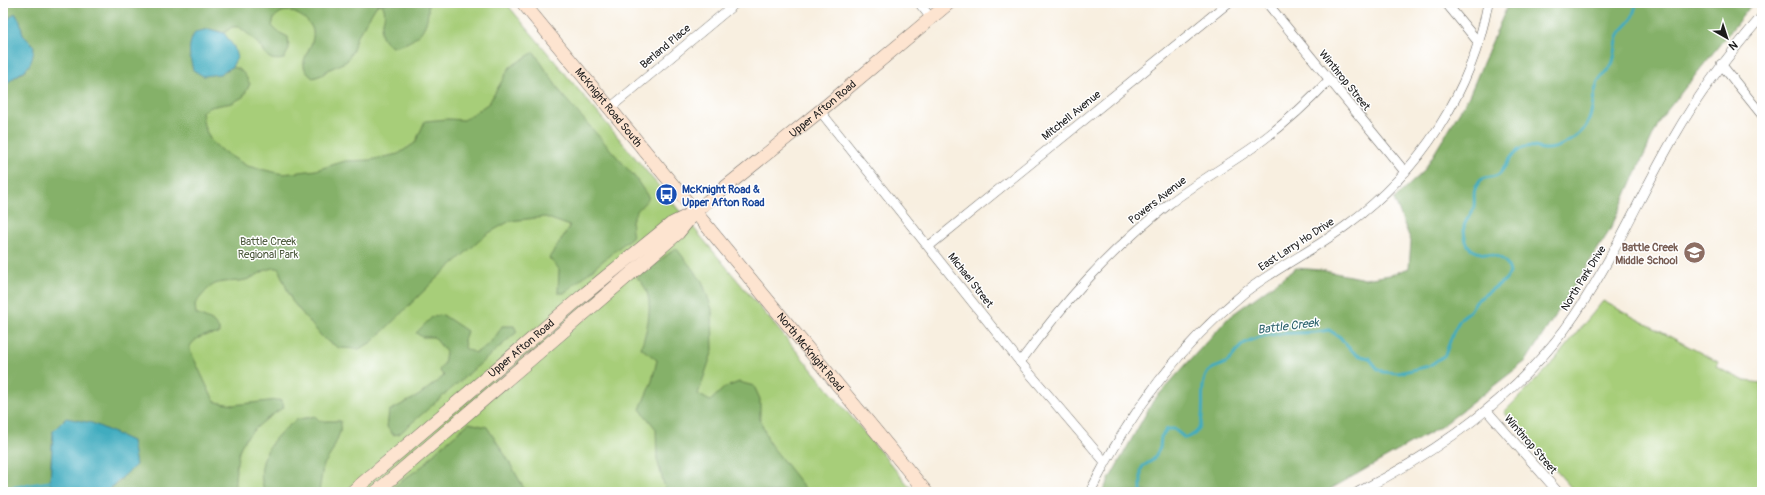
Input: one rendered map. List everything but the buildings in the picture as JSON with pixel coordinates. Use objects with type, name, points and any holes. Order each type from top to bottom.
[{"type":"street","name":"Berland Place","points":[[610,108],[736,3]]},
{"type":"street","points":[[919,3],[931,18]]},
{"type":"street","name":"Upper Afton Road","points":[[376,492],[678,233],[695,212],[820,111],[949,3]]},
{"type":"street","name":"Mitchell Avenue","points":[[929,246],[1228,3]]},
{"type":"street","name":"Winthrop Street","points":[[1267,3],[1405,172]]},
{"type":"street","points":[[1446,3],[1478,43]]},
{"type":"street","name":"East Larry Ho Drive","points":[[1090,492],[1105,462],[1125,428],[1164,373],[1219,316],[1244,294],[1275,271],[1346,226],[1371,206],[1405,172],[1422,152],[1446,116],[1464,82],[1478,43],[1488,3]]},
{"type":"street","name":"McKnight Road South","points":[[527,4],[695,212]]},
{"type":"street","name":"North Park Drive","points":[[1358,492],[1430,452],[1486,411],[1514,386],[1549,348],[1591,290],[1619,243],[1674,138],[1721,64],[1762,16]]},
{"type":"street","points":[[1721,64],[1762,115]]},
{"type":"street","name":"Powers Avenue","points":[[1020,362],[1066,302],[1116,249],[1171,202],[1253,147],[1275,130],[1304,106],[1329,80]]},
{"type":"street","name":"Michael Street","points":[[820,111],[1020,362],[1105,462]]},
{"type":"street","name":"Upper Afton Road","points":[[352,492],[581,297],[671,224],[695,212]]},
{"type":"street","name":"North McKnight Road","points":[[695,212],[926,492]]},
{"type":"street","name":"Winthrop Street","points":[[1486,411],[1558,492]]},
{"type":"green space","name":"Battle Creek Regional Park","points":[[3,3],[506,3],[914,492],[3,492]]},
{"type":"green space","points":[[3,3],[428,3],[427,20],[420,33],[408,42],[392,47],[385,41],[382,35],[381,30],[384,10],[382,4],[377,5],[356,38],[353,50],[347,61],[328,70],[322,75],[313,78],[304,67],[304,61],[313,38],[312,27],[305,19],[296,13],[286,11],[274,18],[272,26],[278,32],[288,37],[289,49],[284,59],[279,60],[274,60],[268,57],[259,45],[239,27],[232,27],[224,33],[209,29],[220,74],[232,67],[239,69],[250,84],[243,97],[232,103],[210,107],[202,112],[204,126],[211,141],[221,150],[247,166],[283,174],[316,170],[345,161],[370,160],[398,154],[415,143],[425,121],[448,119],[464,120],[489,103],[510,67],[534,52],[563,96],[634,176],[649,198],[637,211],[633,219],[633,236],[564,293],[558,293],[559,269],[549,258],[570,226],[545,217],[510,221],[487,234],[438,277],[372,342],[359,349],[339,348],[323,338],[292,301],[278,268],[266,270],[249,279],[215,284],[207,290],[195,304],[196,314],[212,321],[219,329],[219,334],[205,336],[198,339],[191,344],[189,348],[210,393],[216,402],[233,405],[278,400],[282,401],[284,407],[254,429],[241,446],[236,469],[235,492],[106,492],[122,480],[53,431],[50,482],[52,492],[3,492],[3,89],[9,81],[26,70],[34,46],[23,35],[20,21],[15,13],[3,24]]},
{"type":"green space","points":[[1507,3],[1753,3],[1661,118],[1610,230],[1526,361],[1442,426],[1325,492],[1102,492],[1153,401],[1229,317],[1296,268],[1320,270],[1365,279],[1390,275],[1409,268],[1411,241],[1394,199],[1423,172],[1469,96],[1506,9]]},
{"type":"green space","points":[[676,248],[702,281],[712,309],[713,350],[698,394],[710,401],[724,388],[739,382],[754,386],[760,399],[760,419],[770,444],[808,492],[666,492],[657,459],[656,429],[640,409],[652,381],[657,360],[641,348],[648,321],[649,302],[643,285],[637,278]]},
{"type":"green space","points":[[1603,301],[1718,362],[1716,367],[1745,381],[1762,383],[1762,492],[1575,492],[1504,412],[1547,369]]},
{"type":"green space","points":[[443,315],[467,331],[464,340],[465,348],[475,353],[491,342],[502,326],[514,326],[517,332],[399,434],[393,435],[387,427],[389,411],[418,396],[444,376],[439,370],[444,364],[446,352],[434,337],[422,337],[416,333],[432,317]]},
{"type":"green space","points":[[315,416],[320,421],[341,421],[340,432],[332,452],[323,466],[319,492],[265,492],[262,483],[262,466],[268,449],[273,441],[296,420]]},
{"type":"green space","points":[[469,423],[487,427],[507,458],[526,492],[387,492],[425,464],[436,451]]},
{"type":"water","points":[[15,13],[20,21],[23,35],[34,46],[33,56],[27,68],[9,82],[3,89],[3,24]]},
{"type":"water","points":[[209,29],[224,33],[234,47],[237,57],[232,67],[220,74],[203,76],[193,70],[190,46],[195,32]]},
{"type":"water","points":[[66,418],[92,423],[132,441],[136,465],[106,492],[52,492],[50,482],[53,431]]},
{"type":"waterway","name":"Battle Creek","points":[[1141,492],[1141,470],[1143,466],[1153,460],[1160,448],[1161,437],[1167,429],[1174,429],[1185,438],[1194,434],[1199,428],[1202,419],[1204,380],[1208,372],[1227,362],[1245,343],[1275,334],[1319,332],[1329,330],[1340,337],[1357,355],[1369,358],[1377,368],[1383,372],[1399,373],[1429,366],[1445,355],[1454,330],[1461,318],[1470,311],[1476,301],[1505,280],[1510,273],[1506,263],[1500,258],[1477,252],[1471,249],[1466,241],[1464,226],[1474,207],[1474,193],[1476,186],[1484,178],[1498,175],[1517,151],[1525,147],[1545,149],[1554,148],[1573,139],[1580,133],[1591,115],[1598,82],[1613,63],[1617,40],[1622,30],[1631,20],[1637,3]]},
{"type":"waterway","points":[[3,489],[50,482]]},
{"type":"place","name":"McKnight Road & Upper Afton Road","points":[[667,195]]},
{"type":"place","name":"Battle Creek Middle School","points":[[1694,253]]}]
